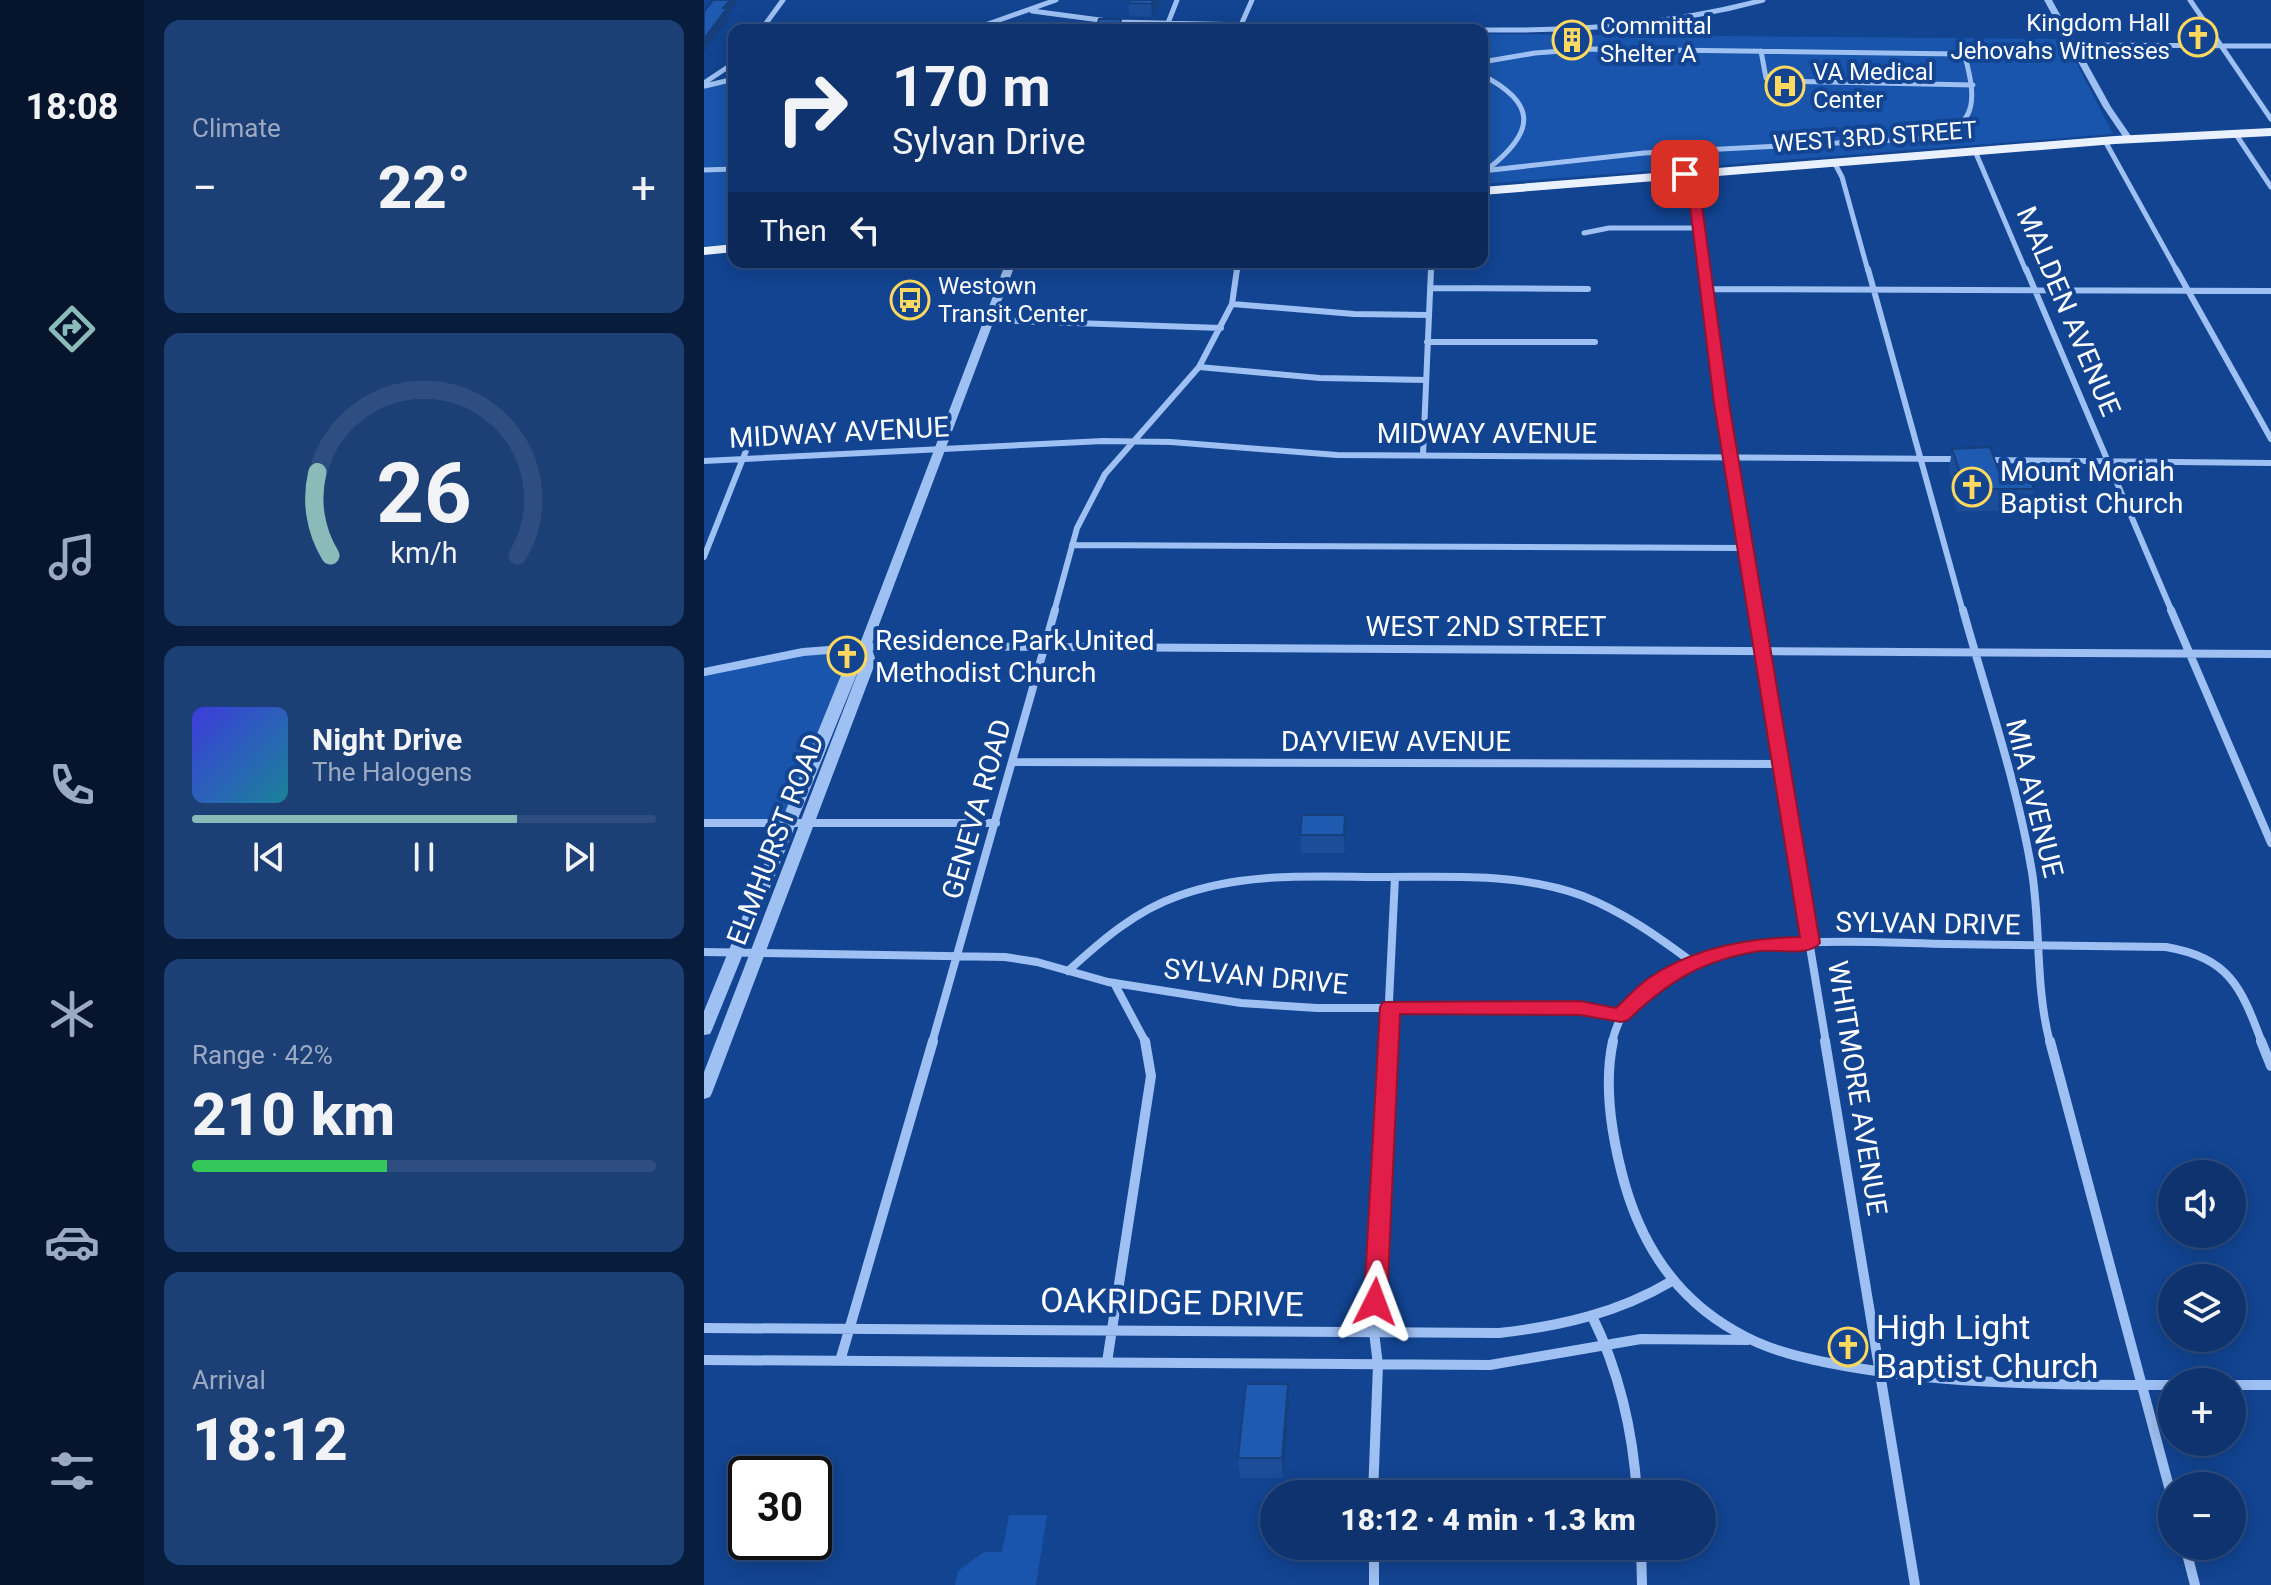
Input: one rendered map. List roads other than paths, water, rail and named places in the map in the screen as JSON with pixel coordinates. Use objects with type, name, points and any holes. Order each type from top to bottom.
[{"type":"main road","name":"WEST 3RD STREET","points":[[1488,190],[2129,139],[2271,132]]},
{"type":"main road","points":[[704,251],[728,249]]},
{"type":"street","points":[[765,24],[783,0]]},
{"type":"street","points":[[990,24],[1056,0]]},
{"type":"street","points":[[1168,23],[1177,0]]},
{"type":"street","points":[[1241,24],[1252,0]]},
{"type":"street","points":[[1488,30],[1621,28],[1692,19],[1763,0]]},
{"type":"street","points":[[2048,0],[2107,107],[2129,139]]},
{"type":"street","points":[[2190,0],[2271,119]]},
{"type":"street","points":[[1032,11],[1115,22],[1204,24]]},
{"type":"street","points":[[1094,24],[1115,22]]},
{"type":"street","points":[[2074,45],[2271,46]]},
{"type":"street","points":[[1488,61],[1523,54],[1576,50],[1943,54],[1965,56],[1973,85],[1968,118],[1959,129],[1941,137],[1644,153],[1488,170]]},
{"type":"street","points":[[1761,51],[1766,78],[1772,81],[1973,85]]},
{"type":"street","points":[[704,85],[728,67]]},
{"type":"street","points":[[1488,78],[1515,94],[1525,107],[1528,118],[1523,134],[1511,149],[1488,168]]},
{"type":"street","points":[[704,85],[728,80]]},
{"type":"street","points":[[2235,133],[2271,187]]},
{"type":"street","points":[[2105,141],[2271,439]]},
{"type":"street","name":"MALDEN AVENUE","points":[[1975,151],[2271,843]]},
{"type":"street","name":"MIA AVENUE","points":[[1834,162],[1842,177],[2028,853],[2047,1030],[2165,1472]]},
{"type":"street","points":[[704,170],[728,169]]},
{"type":"street","name":"WHITMORE AVENUE","points":[[1685,174],[1690,179],[1698,228],[1744,548],[1915,1585]]},
{"type":"street","points":[[1584,233],[1609,228],[1698,228]]},
{"type":"street","name":"ELMHURST ROAD","points":[[704,1030],[853,663],[865,646],[1009,268]]},
{"type":"street","name":"GENEVA ROAD","points":[[840,1361],[1014,762],[1043,646],[1082,513],[1096,487],[1199,367],[1232,304],[1237,268]]},
{"type":"street","points":[[1423,455],[1431,268]]},
{"type":"street","points":[[1430,288],[1588,289]]},
{"type":"street","points":[[1707,289],[2271,291]]},
{"type":"street","points":[[1232,304],[1354,314],[1428,315]]},
{"type":"street","points":[[989,320],[1221,328]]},
{"type":"street","points":[[1427,342],[1595,342]]},
{"type":"street","points":[[1199,367],[1320,378],[1426,380]]},
{"type":"street","points":[[704,557],[753,433]]},
{"type":"street","name":"MIDWAY AVENUE","points":[[704,461],[1134,441],[1315,454],[1963,460]]},
{"type":"street","points":[[1978,460],[2271,463]]},
{"type":"street","points":[[1072,545],[1744,548]]},
{"type":"street","name":"ELMHURST ROAD","points":[[704,1093],[810,824],[870,661],[865,646]]},
{"type":"street","name":"WEST 2ND STREET","points":[[704,672],[803,652],[865,646],[2271,654]]},
{"type":"street","name":"DAYVIEW AVENUE","points":[[1014,762],[1779,764]]},
{"type":"street","points":[[704,823],[996,823]]},
{"type":"street","points":[[1068,971],[1102,937],[1133,916],[1175,896],[1207,886],[1271,877],[1491,877],[1566,890],[1606,904],[1634,919],[1692,962]]},
{"type":"street","points":[[1374,1480],[1378,1365],[1374,1332],[1395,877]]},
{"type":"street","name":"SYLVAN DRIVE","points":[[704,952],[958,955],[1021,959],[1114,983],[1241,1003],[1317,1008],[1580,1008],[1621,1015],[1655,983],[1692,962],[1747,946],[1811,943],[2175,948],[2216,962],[2232,975],[2242,988],[2271,1066]]},
{"type":"street","points":[[1107,1362],[1151,1076],[1146,1043],[1114,983]]},
{"type":"street","points":[[1621,1015],[1612,1033],[1609,1051],[1616,1154],[1641,1226],[1656,1259],[1672,1281]]},
{"type":"street","name":"OAKRIDGE DRIVE","points":[[704,1328],[1499,1333],[1549,1328],[1622,1309],[1672,1281],[1724,1324],[1753,1340],[1821,1361],[1881,1372],[1971,1381],[2158,1385]]},
{"type":"street","points":[[1592,1316],[1606,1344],[1634,1443],[1636,1480]]},
{"type":"street","name":"OAKRIDGE DRIVE","points":[[704,1360],[1378,1365],[1529,1363],[1606,1344],[1648,1339],[1753,1340]]},
{"type":"street","points":[[2246,1385],[2271,1385]]},
{"type":"street","points":[[1374,1560],[1374,1585]]},
{"type":"street","points":[[1641,1560],[1642,1585]]},
{"type":"street","points":[[2189,1560],[2195,1585]]},
{"type":"place","name":"Kingdom Hall Jehovahs Witnesses","points":[[2198,37]]},
{"type":"place","name":"Committal Shelter A","points":[[1572,40]]},
{"type":"place","name":"VA Medical Center","points":[[1785,86]]},
{"type":"place","name":"Westown Transit Center","points":[[910,300]]},
{"type":"place","name":"Mount Moriah Baptist Church","points":[[1972,487]]},
{"type":"place","name":"Residence Park United Methodist Church","points":[[847,656]]},
{"type":"place","name":"High Light Baptist Church","points":[[1848,1347]]}]
